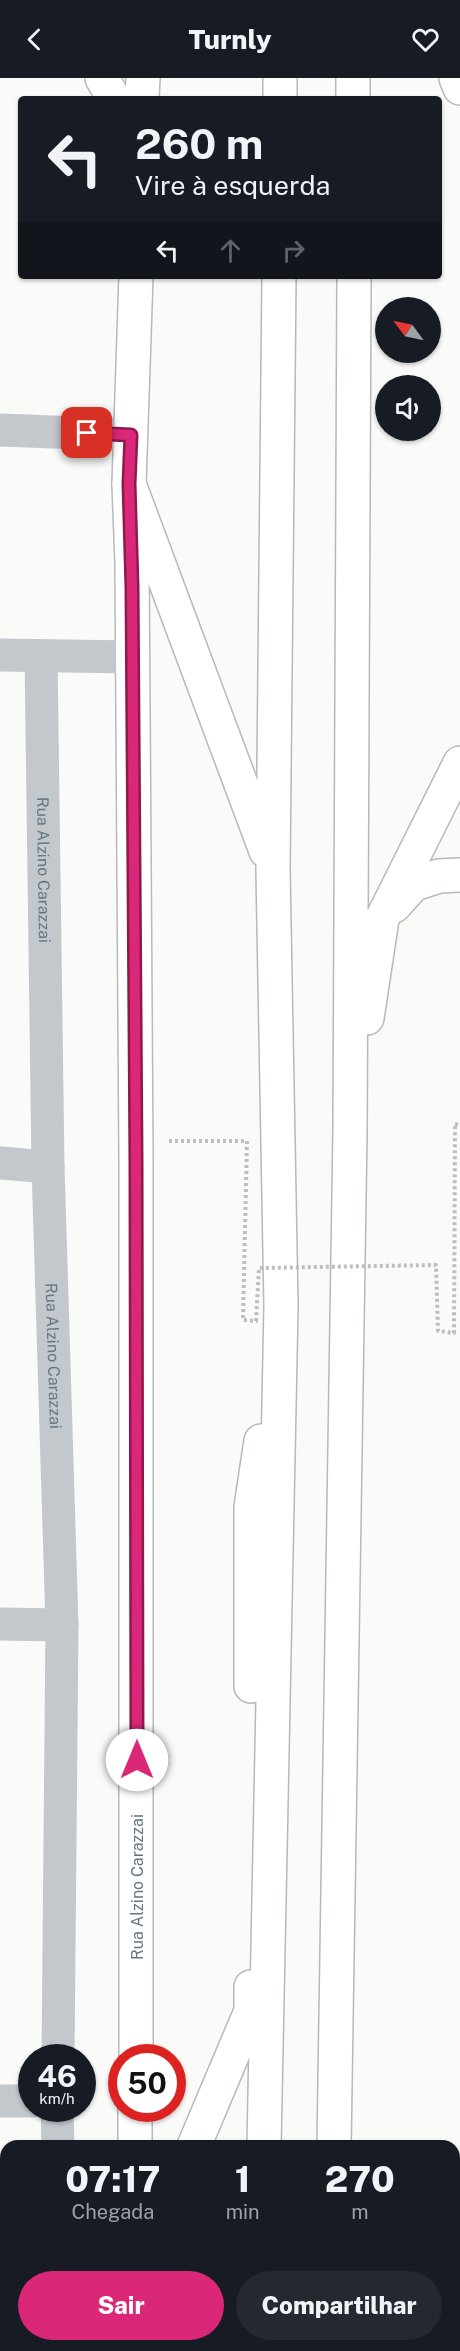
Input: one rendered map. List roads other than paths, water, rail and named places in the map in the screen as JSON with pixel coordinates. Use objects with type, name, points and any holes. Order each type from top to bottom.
[{"type":"main road","points":[[102,78],[112,96]]},
{"type":"main road","points":[[142,96],[143,78]]},
{"type":"main road","points":[[280,78],[280,96]]},
{"type":"main road","points":[[353,78],[353,96]]},
{"type":"main road","points":[[456,78],[460,88]]},
{"type":"main road","name":"Rua Alzino Carazzai","points":[[136,279],[129,484],[133,657],[136,1141],[136,2044]]},
{"type":"main road","points":[[264,2140],[281,1306],[273,870],[279,279]]},
{"type":"main road","points":[[334,2140],[350,1132],[354,279]]},
{"type":"main road","points":[[129,484],[273,870]]},
{"type":"main road","points":[[350,1132],[382,919],[460,763]]},
{"type":"main road","points":[[382,919],[414,884],[439,876],[460,875]]},
{"type":"main road","points":[[197,2140],[251,2011],[251,1508],[281,1306]]},
{"type":"main road","points":[[135,2122],[135,2140]]},
{"type":"street","points":[[0,430],[131,435]]},
{"type":"street","points":[[0,655],[133,657]]},
{"type":"street","name":"Rua Alzino Carazzai","points":[[41,656],[48,1167],[62,1625],[57,2044]]},
{"type":"street","points":[[0,1163],[48,1167]]},
{"type":"street","points":[[0,1623],[62,1625]]},
{"type":"street","points":[[0,2101],[18,2101]]},
{"type":"street","points":[[57,2122],[58,2140]]}]
